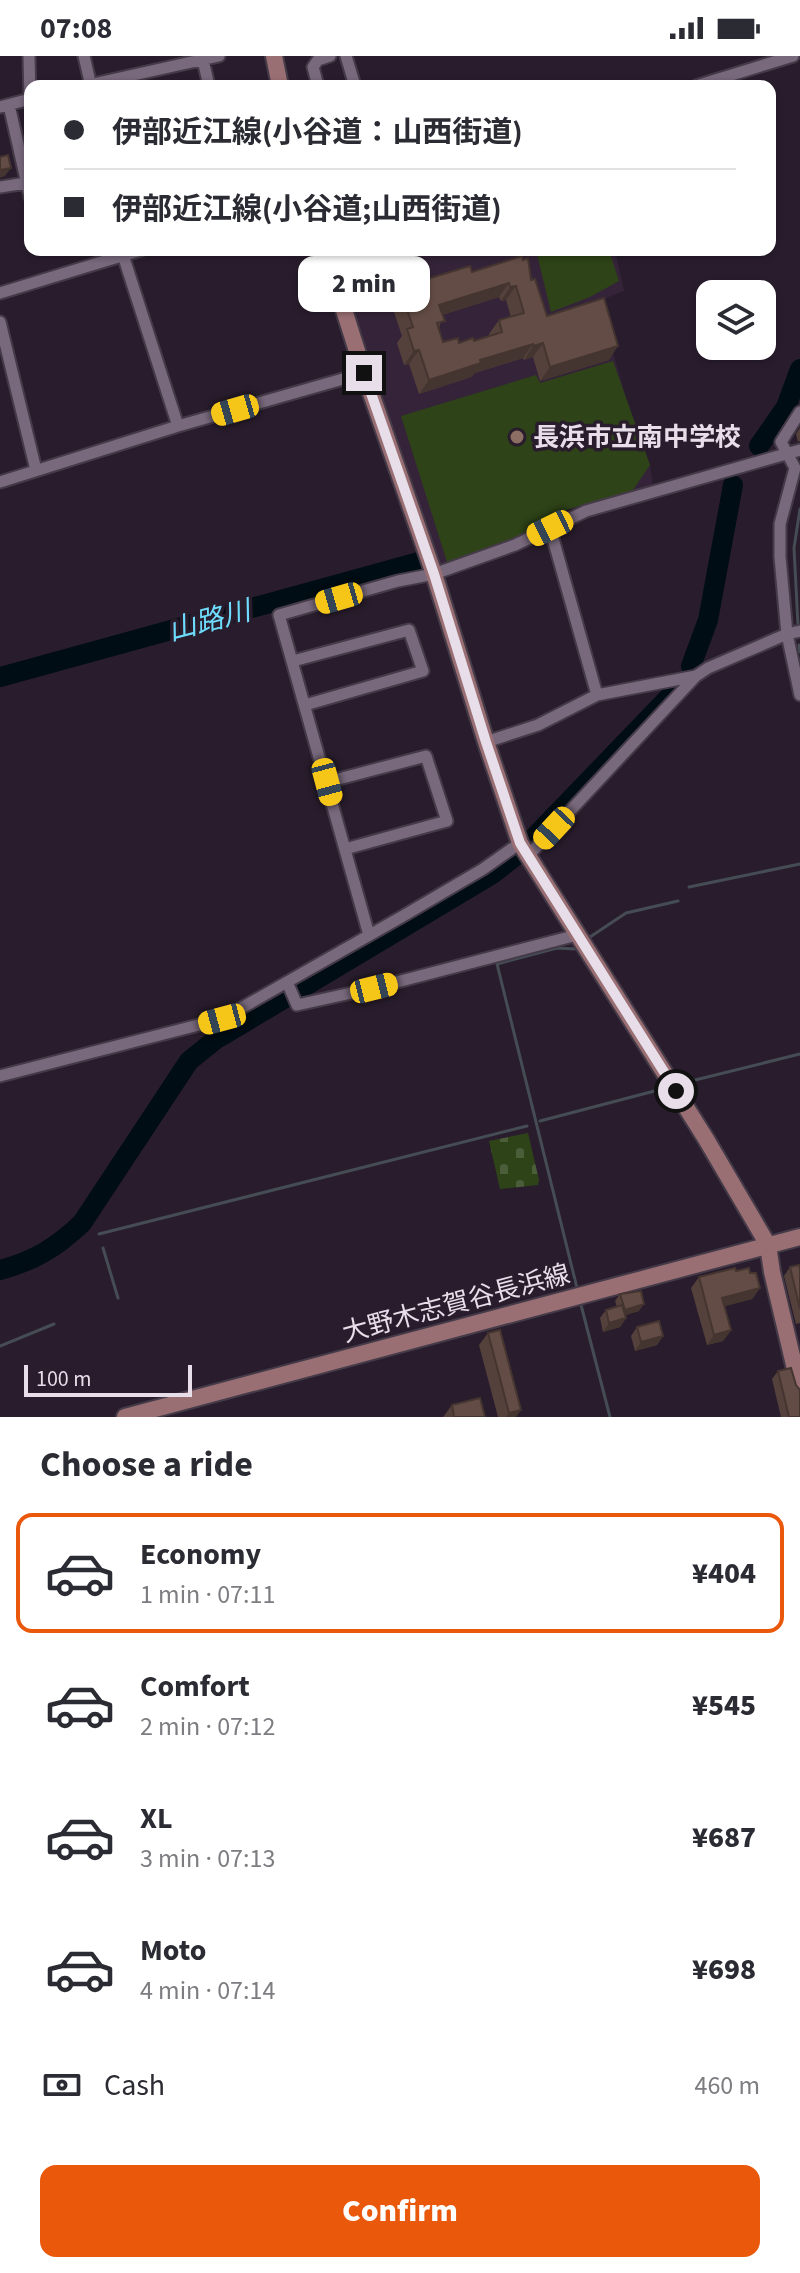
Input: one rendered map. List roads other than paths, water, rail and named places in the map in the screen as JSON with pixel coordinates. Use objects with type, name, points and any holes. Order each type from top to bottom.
[{"type":"main road","points":[[274,56],[279,80]]},
{"type":"main road","points":[[327,256],[434,574],[486,742],[525,851],[706,1139],[768,1245],[800,1390]]},
{"type":"main road","name":"大野木志賀谷長浜線","points":[[125,1417],[800,1237]]},
{"type":"street","points":[[29,56],[30,80]]},
{"type":"street","points":[[84,56],[87,80]]},
{"type":"street","points":[[111,80],[219,56]]},
{"type":"street","points":[[316,80],[313,67],[318,60],[330,56]]},
{"type":"street","points":[[346,56],[353,80]]},
{"type":"street","points":[[715,80],[793,56]]},
{"type":"street","points":[[203,60],[208,80]]},
{"type":"street","points":[[5,106],[24,176]]},
{"type":"street","points":[[0,187],[24,183]]},
{"type":"street","points":[[0,293],[101,256]]},
{"type":"street","points":[[134,256],[178,426]]},
{"type":"street","points":[[0,322],[36,470]]},
{"type":"street","points":[[0,482],[178,426],[364,373]]},
{"type":"street","points":[[800,412],[781,442],[794,452],[795,468],[780,524],[787,634],[800,695]]},
{"type":"street","points":[[369,935],[279,615],[398,581],[434,574],[515,545],[586,511],[794,452]]},
{"type":"street","points":[[550,528],[597,695]]},
{"type":"street","points":[[293,661],[409,630],[423,671],[305,705]]},
{"type":"street","points":[[0,1076],[222,1019],[483,869],[525,851],[696,676],[708,668],[800,631]]},
{"type":"street","points":[[486,742],[538,725],[597,695],[696,676]]},
{"type":"street","points":[[327,782],[426,756],[447,821],[345,849]]},
{"type":"street","points":[[287,982],[297,1005],[581,941]]},
{"type":"waterway","points":[[759,446],[786,407],[800,369]]},
{"type":"waterway","points":[[691,666],[708,620],[733,485]]},
{"type":"waterway","points":[[798,625],[794,548],[800,509]]},
{"type":"waterway","name":"山路川","points":[[0,677],[419,562]]},
{"type":"waterway","points":[[799,645],[800,652]]},
{"type":"waterway","points":[[0,1270],[44,1252],[82,1223],[189,1061],[215,1040],[491,875],[518,854],[675,691]]},
{"type":"waterway","points":[[689,887],[800,864]]},
{"type":"waterway","points":[[587,939],[626,913],[678,901]]},
{"type":"waterway","points":[[577,1288],[497,964],[557,948],[579,947]]},
{"type":"waterway","points":[[683,1083],[800,1054]]},
{"type":"waterway","points":[[540,1121],[666,1088]]},
{"type":"waterway","points":[[99,1234],[527,1126]]},
{"type":"waterway","points":[[103,1248],[118,1298]]},
{"type":"waterway","points":[[580,1301],[610,1417]]},
{"type":"waterway","points":[[0,1346],[54,1324]]},
{"type":"place","name":"長浜市立南中学校","points":[[517,437]]}]
